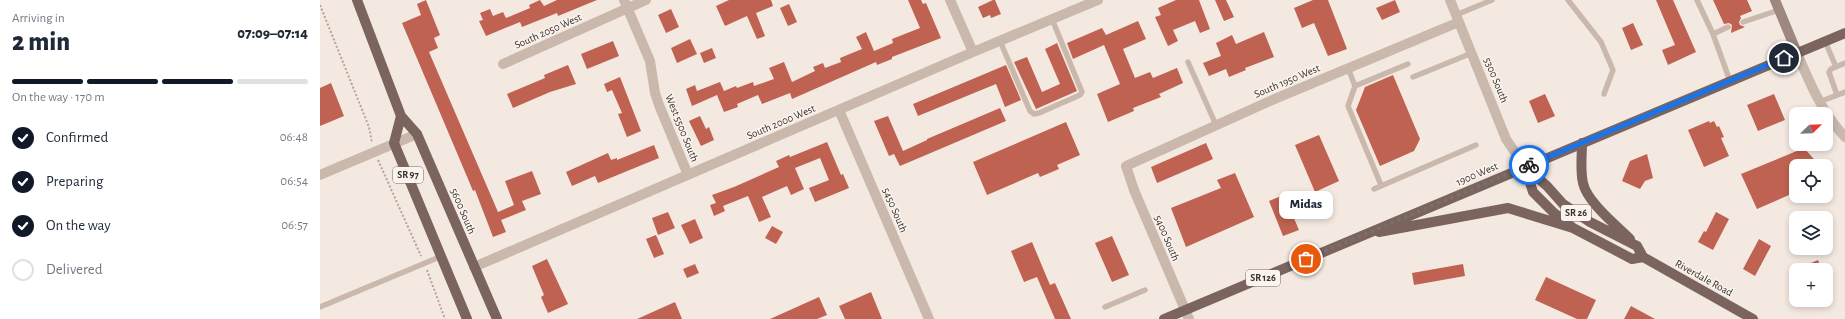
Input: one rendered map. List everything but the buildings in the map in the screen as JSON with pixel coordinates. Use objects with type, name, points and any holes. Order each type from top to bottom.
[{"type":"main road","name":"5600 South","points":[[357,0],[401,116],[417,134],[497,319]]},
{"type":"main road","name":"1900 West","points":[[1164,319],[1187,315],[1361,236],[1582,142],[1845,33]]},
{"type":"main road","points":[[394,143],[401,116]]},
{"type":"main road","points":[[1582,142],[1581,166],[1583,184],[1592,202],[1637,246],[1643,257]]},
{"type":"main road","name":"SR 97","points":[[394,143],[467,319]]},
{"type":"main road","name":"Riverdale Road","points":[[1525,167],[1533,192],[1554,213],[1573,228],[1632,259],[1643,257],[1753,319]]},
{"type":"main road","name":"SR 26","points":[[1525,167],[1547,186],[1563,204],[1590,222],[1637,246]]},
{"type":"main road","points":[[1361,236],[1508,208],[1573,228]]},
{"type":"street","name":"South 2050 West","points":[[503,64],[626,4],[646,0]]},
{"type":"street","points":[[950,0],[972,52]]},
{"type":"street","name":"South 2000 West","points":[[474,267],[972,52],[1098,0]]},
{"type":"street","name":"5300 South","points":[[1450,0],[1506,139],[1525,167]]},
{"type":"street","points":[[1775,0],[1819,102],[1834,126],[1845,137]]},
{"type":"street","name":"West 5500 South","points":[[626,4],[650,62],[655,93],[659,105],[688,175]]},
{"type":"street","name":"South 1950 West","points":[[1126,166],[1458,18]]},
{"type":"street","name":"5450 South","points":[[839,110],[929,319]]},
{"type":"street","points":[[320,175],[417,134]]},
{"type":"street","name":"5400 South","points":[[1126,166],[1134,190],[1187,315]]},
{"type":"lane","name":"South 1950 West","points":[[1458,18],[1492,0]]},
{"type":"lane","points":[[1568,0],[1601,42],[1613,70],[1604,94]]},
{"type":"lane","points":[[1697,0],[1713,34],[1730,81]]},
{"type":"lane","points":[[1743,22],[1779,10]]},
{"type":"lane","points":[[1000,41],[1030,111],[1034,114],[1039,113],[1082,92],[1052,19]]},
{"type":"lane","points":[[1713,34],[1728,27]]},
{"type":"lane","points":[[1825,41],[1836,67]]},
{"type":"lane","points":[[1413,77],[1472,53]]},
{"type":"lane","points":[[1188,62],[1216,125]]},
{"type":"lane","points":[[1837,95],[1829,72],[1845,63]]},
{"type":"lane","points":[[1355,86],[1408,64]]},
{"type":"lane","points":[[1348,68],[1355,86],[1348,106],[1381,185]]},
{"type":"lane","points":[[1819,102],[1845,92]]},
{"type":"lane","points":[[1374,189],[1476,145]]},
{"type":"lane","points":[[320,307],[442,256]]},
{"type":"lane","points":[[1105,308],[1145,290]]},
{"type":"path","points":[[320,5],[369,127],[371,139]]},
{"type":"path","points":[[379,164],[395,194],[425,263],[446,319]]},
{"type":"way so far","points":[[1306,259],[1529,165]]},
{"type":"place","name":"Midas","points":[[1306,259]]},
{"type":"route","points":[[1529,165],[1784,58]]}]
